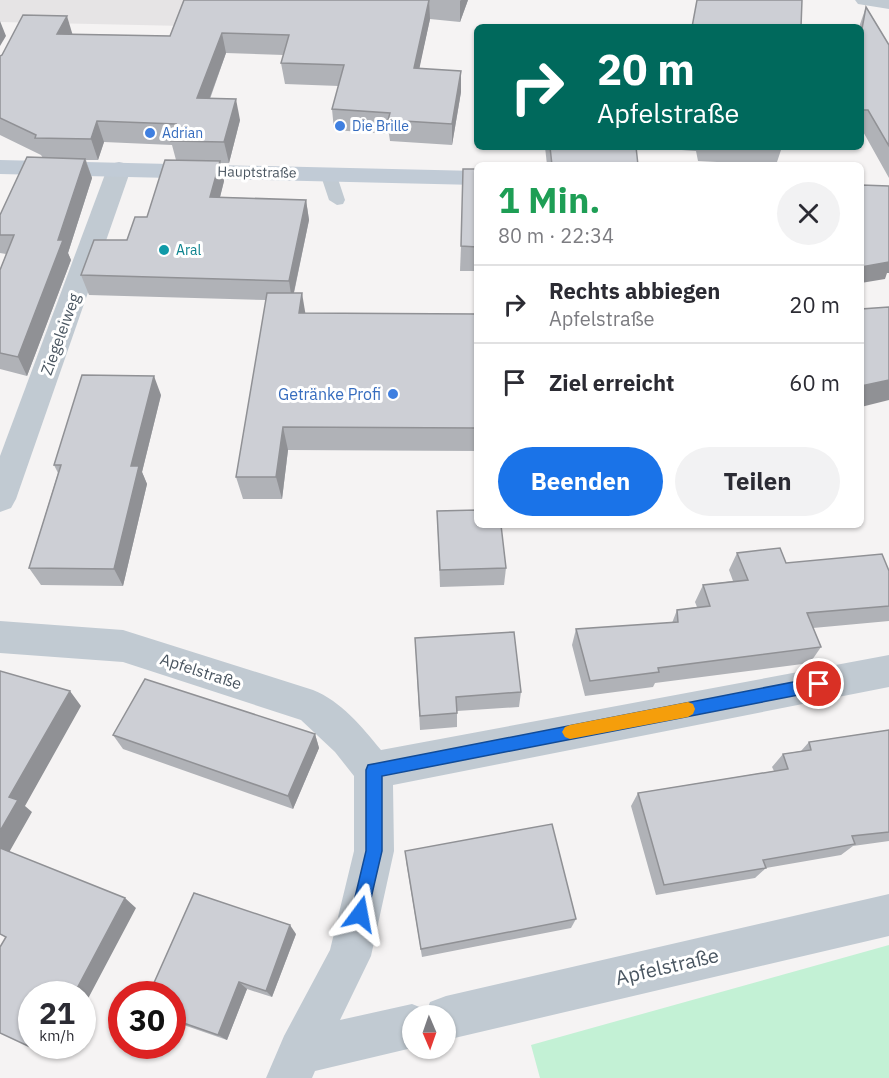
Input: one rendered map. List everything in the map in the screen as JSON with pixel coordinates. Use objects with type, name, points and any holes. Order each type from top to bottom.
[{"type":"main road","name":"Hauptstraße","points":[[0,166],[474,178]]},
{"type":"street","points":[[865,0],[889,3]]},
{"type":"street","name":"Ziegeleiweg","points":[[0,499],[119,169]]},
{"type":"street","name":"Apfelstraße","points":[[0,637],[123,646],[313,707],[348,739],[374,770]]},
{"type":"street","points":[[294,1065],[350,956],[374,851],[374,770],[889,671]]},
{"type":"street","name":"Apfelstraße","points":[[456,1016],[889,915]]},
{"type":"street","points":[[294,1065],[402,1029]]},
{"type":"lane","points":[[328,173],[337,200]]},
{"type":"shaded area","points":[[0,0],[195,0],[185,26],[0,22]]},
{"type":"green space","points":[[889,945],[889,1078],[540,1078],[531,1045]]},
{"type":"building","points":[[184,0],[429,0],[414,68],[461,71],[452,124],[388,120],[390,113],[332,109],[344,65],[281,63],[289,35],[222,33],[197,98],[236,99],[224,142],[171,141],[176,124],[97,121],[91,139],[35,138],[36,135],[0,118],[0,56],[23,15],[67,16],[57,34],[170,36]]},
{"type":"building","points":[[697,0],[802,0],[801,24],[693,24]]},
{"type":"building","points":[[866,7],[889,45],[889,146],[868,110],[864,110],[863,24]]},
{"type":"building","points":[[550,150],[636,150],[638,162],[552,162]]},
{"type":"building","points":[[27,157],[85,159],[58,240],[63,240],[18,357],[0,353],[0,270],[14,235],[0,235],[0,215]]},
{"type":"building","points":[[165,160],[220,161],[210,197],[306,200],[289,281],[81,275],[94,240],[127,240],[135,217],[147,217]]},
{"type":"building","points":[[463,169],[474,169],[474,247],[461,246]]},
{"type":"building","points":[[864,185],[889,186],[889,262],[864,266]]},
{"type":"building","points":[[267,293],[302,293],[299,313],[474,314],[474,428],[283,427],[276,477],[236,477]]},
{"type":"building","points":[[889,307],[889,380],[864,385],[864,309]]},
{"type":"building","points":[[82,375],[154,376],[131,466],[139,466],[114,569],[29,568],[61,465],[54,465]]},
{"type":"building","points":[[474,510],[474,528],[501,528],[506,568],[440,570],[437,511]]},
{"type":"building","points":[[780,548],[786,563],[882,554],[889,571],[889,606],[807,613],[821,647],[658,668],[659,672],[590,681],[576,629],[678,622],[677,610],[710,606],[703,585],[748,580],[737,553]]},
{"type":"building","points":[[514,632],[521,692],[456,697],[457,713],[420,716],[415,638]]},
{"type":"building","points":[[0,671],[70,691],[9,797],[18,800],[0,831]]},
{"type":"building","points":[[145,679],[315,734],[288,796],[113,735]]},
{"type":"building","points":[[889,730],[889,832],[852,836],[855,844],[763,860],[766,868],[664,885],[638,793],[788,769],[783,754],[811,750],[809,742]]},
{"type":"building","points":[[552,824],[576,919],[421,949],[405,851]]},
{"type":"building","points":[[0,848],[125,898],[81,981],[18,981],[18,1041],[0,1033],[0,947],[6,937],[0,934]]},
{"type":"building","points":[[194,893],[290,925],[266,991],[239,982],[218,1035],[186,1024],[186,981],[155,981]]},
{"type":"slow traffic","points":[[570,732],[688,709]]},
{"type":"place","name":"Die Brille","points":[[340,126]]},
{"type":"place","name":"Adrian","points":[[150,133]]},
{"type":"place","name":"Aral","points":[[164,250]]},
{"type":"place","name":"Getränke Profi","points":[[393,394]]},
{"type":"route","points":[[360,914],[374,851],[374,770],[819,684]]}]
